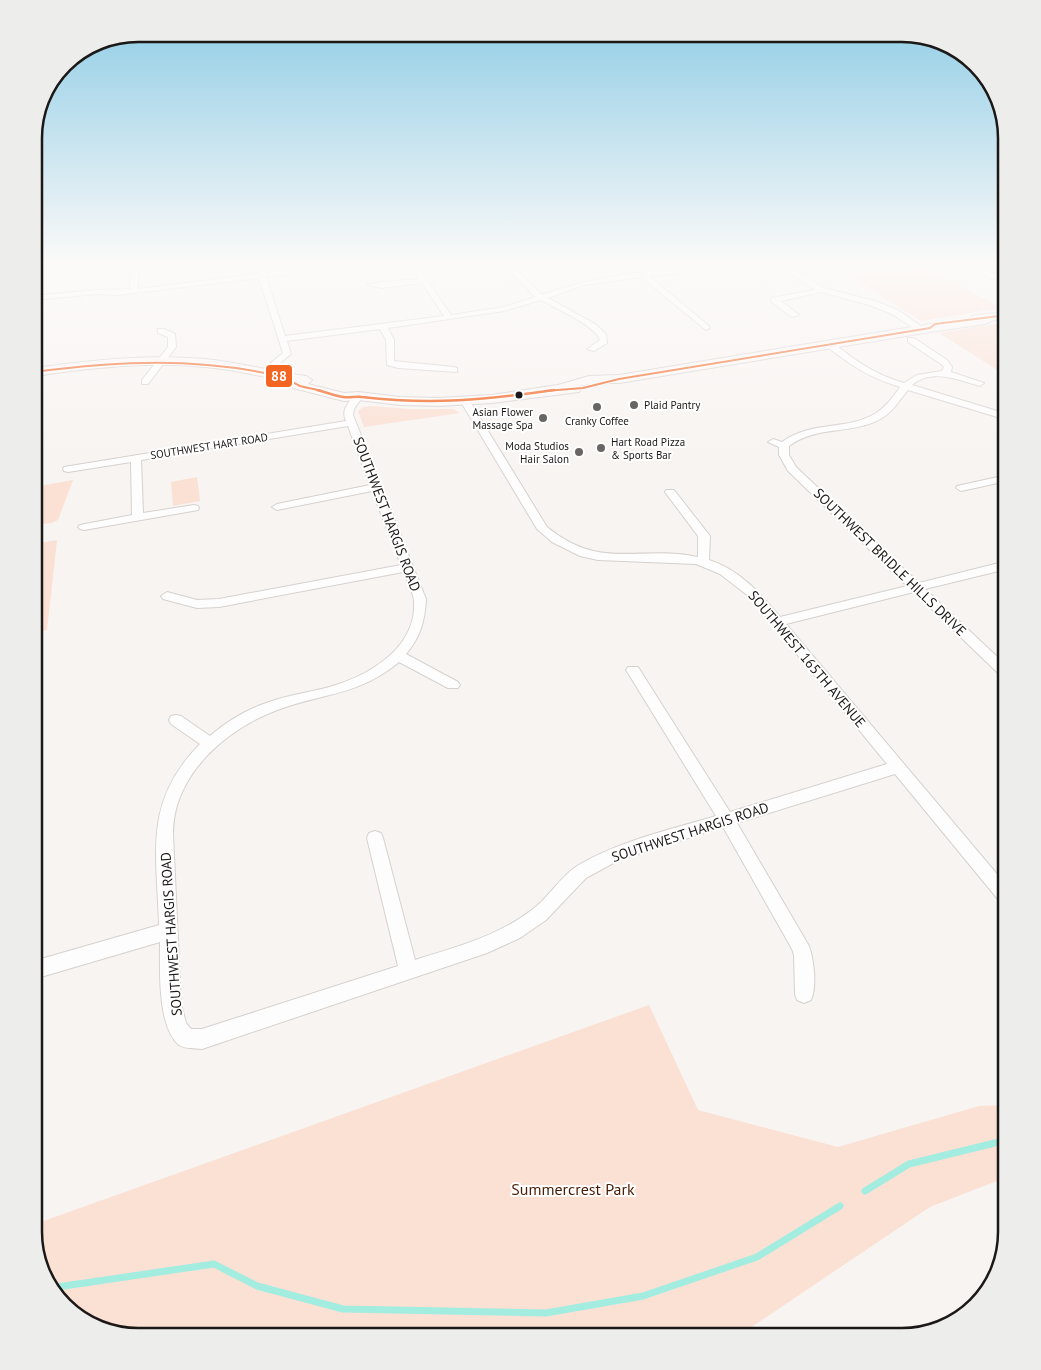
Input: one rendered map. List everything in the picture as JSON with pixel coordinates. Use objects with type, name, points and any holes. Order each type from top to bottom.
[{"type":"main road","points":[[43,371],[94,364],[163,360],[220,365],[293,380],[298,385],[344,397],[358,396],[400,401],[466,402],[599,385],[619,378],[926,328],[941,328]]},
{"type":"street","points":[[264,374],[286,357],[287,351],[278,328]]},
{"type":"street","points":[[282,339],[361,328]]},
{"type":"street","points":[[384,328],[390,340],[390,363],[454,370]]},
{"type":"street","points":[[591,349],[604,341],[597,330],[593,328]]},
{"type":"street","points":[[146,382],[172,347],[172,336],[161,331]]},
{"type":"street","points":[[911,340],[944,362],[948,367],[946,374]]},
{"type":"street","points":[[829,344],[858,367],[879,378],[906,388],[998,413]]},
{"type":"street","points":[[906,388],[916,379],[946,374],[980,383]]},
{"type":"street","name":"SOUTHWEST BRIDLE HILLS DRIVE","points":[[906,388],[888,411],[873,419],[810,431],[779,444],[792,470],[998,665]]},
{"type":"street","name":"SOUTHWEST HARGIS ROAD","points":[[358,396],[349,409],[351,423],[409,567],[420,599],[420,621],[410,641],[398,656],[381,670],[348,686],[267,708],[226,730],[209,743],[189,767],[172,796],[166,812],[164,830],[168,931],[173,1013],[178,1028],[186,1038],[202,1039],[481,947],[514,932],[540,914],[580,873],[614,854],[898,767]]},
{"type":"street","name":"SOUTHWEST 165TH AVENUE","points":[[466,402],[543,529],[556,541],[573,551],[594,557],[677,558],[703,561],[722,569],[738,579],[755,594],[998,887]]},
{"type":"street","name":"SOUTHWEST HART ROAD","points":[[68,469],[351,423]]},
{"type":"street","points":[[136,458],[138,518]]},
{"type":"street","points":[[961,488],[998,480]]},
{"type":"street","points":[[277,507],[377,488]]},
{"type":"street","points":[[670,492],[704,536],[703,561]]},
{"type":"street","points":[[84,528],[194,508]]},
{"type":"street","points":[[167,596],[197,604],[219,602],[409,567]]},
{"type":"street","points":[[778,622],[998,567]]},
{"type":"street","points":[[398,656],[453,685]]},
{"type":"street","points":[[633,670],[727,820],[800,946],[803,956],[804,994]]},
{"type":"street","points":[[176,720],[209,743]]},
{"type":"street","points":[[375,838],[408,970]]},
{"type":"street","points":[[42,968],[168,931]]},
{"type":"green space","points":[[970,328],[998,328],[998,370],[939,333]]},
{"type":"green space","points":[[363,407],[410,409],[453,409],[460,413],[364,427],[358,411]]},
{"type":"green space","points":[[197,477],[200,501],[173,506],[171,482]]},
{"type":"green space","points":[[73,480],[58,520],[43,524],[43,485]]},
{"type":"green space","points":[[57,540],[47,630],[43,631],[43,542]]},
{"type":"green space","name":"Summercrest Park","points":[[649,1005],[698,1110],[838,1147],[979,1106],[998,1105],[998,1181],[930,1207],[750,1328],[138,1328],[119,1326],[96,1318],[75,1304],[66,1295],[52,1274],[44,1251],[42,1222]]},
{"type":"waterway","points":[[865,1191],[909,1164],[998,1142]]},
{"type":"waterway","points":[[60,1287],[214,1264],[257,1286],[343,1309],[546,1313],[643,1296],[757,1257],[840,1206]]},
{"type":"transit line","name":"88","points":[[43,371],[120,363],[177,362],[206,364],[234,367],[286,378],[298,385],[344,397],[358,396],[400,401],[439,402],[492,399],[561,389],[583,388],[619,379],[930,328]]},
{"type":"place","name":"Plaid Pantry","points":[[634,405]]},
{"type":"place","name":"Cranky Coffee","points":[[597,407]]},
{"type":"place","name":"Asian Flower Massage Spa","points":[[543,418]]},
{"type":"place","name":"Hart Road Pizza & Sports Bar","points":[[601,448]]},
{"type":"place","name":"Moda Studios Hair Salon","points":[[579,452]]}]
